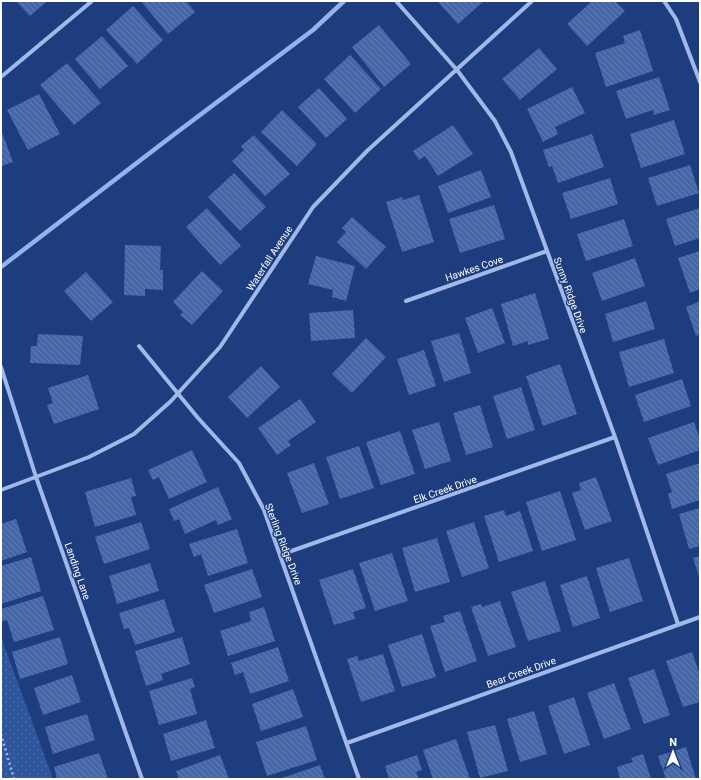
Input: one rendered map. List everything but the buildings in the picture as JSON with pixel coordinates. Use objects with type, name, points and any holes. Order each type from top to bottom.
[{"type":"street","points":[[1,78],[92,1]]},
{"type":"street","name":"Sunny Ridge Drive","points":[[396,1],[457,70],[495,121],[511,152],[615,437],[678,624]]},
{"type":"street","name":"Waterfall Avenue","points":[[1,490],[89,457],[134,434],[177,394],[220,347],[313,207],[367,151],[532,1]]},
{"type":"street","points":[[664,1],[676,19],[700,82]]},
{"type":"street","name":"Hawkes Cove","points":[[406,301],[547,251]]},
{"type":"street","name":"Sterling Ridge Drive","points":[[139,346],[177,394],[239,463],[264,510],[360,779]]},
{"type":"street","name":"Landing Lane","points":[[1,367],[36,477],[142,779]]},
{"type":"street","name":"Elk Creek Drive","points":[[280,555],[615,437]]},
{"type":"street","name":"Bear Creek Drive","points":[[347,743],[700,617]]},
{"type":"path","points":[[1,734],[14,779]]},
{"type":"shaded area","points":[[1,637],[53,779],[1,779]]},
{"type":"waterway","points":[[1,267],[313,30],[344,1]]}]
